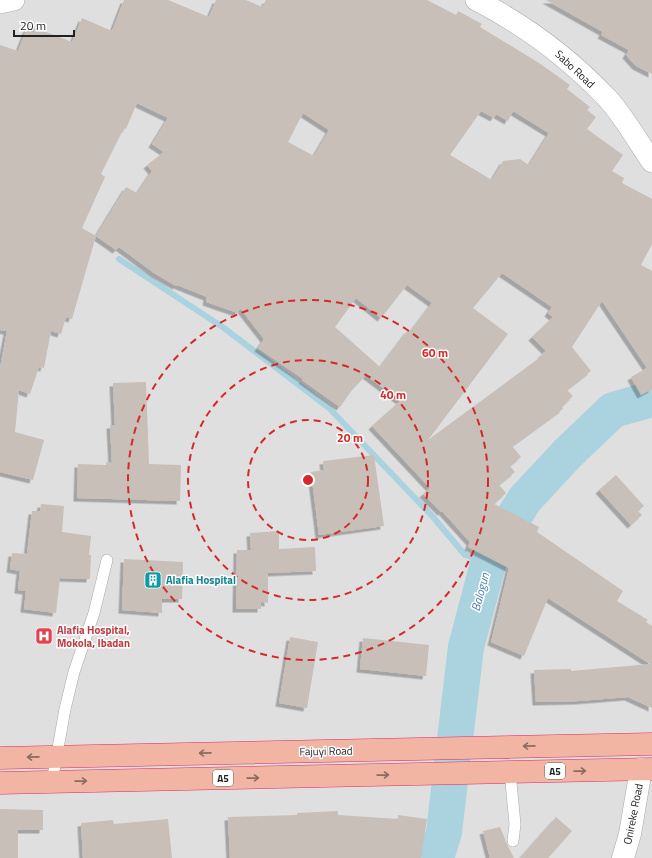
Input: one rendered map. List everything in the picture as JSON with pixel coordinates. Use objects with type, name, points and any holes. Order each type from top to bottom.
[{"type":"highway","name":"Fajuyi Road","points":[[0,758],[652,744]]},
{"type":"highway","name":"A5","points":[[0,783],[647,769]]},
{"type":"street","points":[[0,3],[14,0]]},
{"type":"street","name":"Sabo Road","points":[[476,0],[498,11],[556,50],[609,100],[652,162]]},
{"type":"street","name":"Sabo Road","points":[[498,0],[542,27],[601,79],[652,146]]},
{"type":"street","name":"Onireke Road","points":[[623,858],[647,769]]},
{"type":"lane","points":[[52,782],[65,709],[74,672],[94,613],[107,560]]},
{"type":"lane","points":[[510,772],[515,824],[513,841]]},
{"type":"shaded area","points":[[0,0],[652,0],[652,858],[0,858]]},
{"type":"building","points":[[124,0],[168,0],[209,17],[216,0],[246,0],[262,7],[266,0],[427,0],[456,15],[458,11],[482,24],[480,27],[539,63],[570,85],[567,89],[590,107],[587,110],[596,117],[587,129],[623,155],[612,171],[624,178],[622,183],[652,199],[652,244],[641,265],[652,271],[652,389],[641,395],[631,377],[647,368],[602,301],[572,347],[591,371],[567,390],[573,396],[562,407],[563,409],[512,446],[521,457],[510,466],[515,472],[499,485],[506,493],[494,504],[539,527],[537,532],[623,591],[617,601],[648,620],[646,622],[652,626],[652,708],[628,697],[579,701],[536,702],[534,670],[571,669],[571,671],[650,664],[548,598],[524,656],[491,642],[509,568],[468,547],[470,542],[442,511],[441,512],[423,494],[430,488],[372,426],[400,401],[366,375],[352,390],[340,407],[258,348],[264,339],[240,308],[238,313],[206,302],[207,297],[177,285],[176,286],[154,273],[119,247],[116,250],[96,236],[72,319],[66,317],[61,334],[51,331],[44,368],[39,367],[30,394],[19,390],[15,432],[44,440],[33,480],[0,472],[0,368],[7,331],[0,330],[0,45],[18,51],[28,25],[72,42],[82,18],[112,31]],"holes":[[[137,103],[168,118],[152,144],[164,152],[147,165],[152,171],[137,193],[126,187],[96,236],[82,228],[105,177],[101,174],[124,128],[126,129]],[[481,111],[494,118],[496,114],[508,121],[513,111],[549,133],[529,165],[520,159],[503,161],[492,180],[450,155]],[[303,113],[329,130],[314,156],[288,142]],[[502,273],[552,307],[548,313],[553,317],[532,337],[546,351],[541,355],[542,356],[428,440],[508,334],[473,308]],[[407,285],[432,303],[410,332],[408,330],[380,367],[335,327],[356,298],[381,318]]]},
{"type":"building","points":[[546,0],[652,0],[652,74],[636,66],[626,55],[629,50],[601,35],[603,32]]},
{"type":"building","points":[[146,382],[149,464],[181,465],[180,501],[77,498],[78,464],[106,465],[106,462],[112,463],[110,425],[115,425],[113,383]]},
{"type":"building","points":[[374,455],[384,526],[319,535],[311,472],[324,470],[323,461]]},
{"type":"building","points":[[616,475],[644,506],[638,511],[642,515],[631,525],[599,490]]},
{"type":"building","points":[[41,504],[64,506],[62,532],[91,536],[89,555],[91,555],[90,579],[60,578],[56,613],[24,609],[26,591],[18,590],[20,571],[10,569],[12,553],[27,554],[32,511],[40,511]]},
{"type":"building","points":[[279,531],[279,549],[315,547],[316,571],[268,573],[268,603],[261,602],[261,609],[236,609],[237,550],[251,550],[250,533]]},
{"type":"building","name":"Alafia Hospital","points":[[124,559],[183,562],[182,599],[162,599],[162,613],[122,610]]},
{"type":"building","points":[[290,637],[318,642],[307,708],[279,703]]},
{"type":"building","points":[[363,638],[429,645],[426,676],[360,669]]},
{"type":"building","points":[[0,809],[43,810],[43,830],[18,830],[18,858],[0,858]]},
{"type":"building","points":[[338,811],[338,815],[398,819],[398,815],[427,819],[421,858],[230,858],[228,817],[297,815],[297,813]]},
{"type":"building","points":[[556,817],[572,831],[548,858],[520,858]]},
{"type":"building","points":[[168,819],[172,858],[83,858],[81,823],[113,820],[114,824]]},
{"type":"building","points":[[500,827],[514,858],[490,858],[483,831]]},
{"type":"waterway","points":[[119,259],[224,328],[329,408],[433,517],[465,555],[488,562]]},
{"type":"waterway","name":"Balogun","points":[[436,858],[444,832],[466,647],[491,553],[525,499],[568,453],[613,410],[652,399]]},
{"type":"place","name":"Alafia Hospital","points":[[153,580]]},
{"type":"place","name":"Alafia Hospital, Mokola, Ibadan","points":[[44,636]]}]
